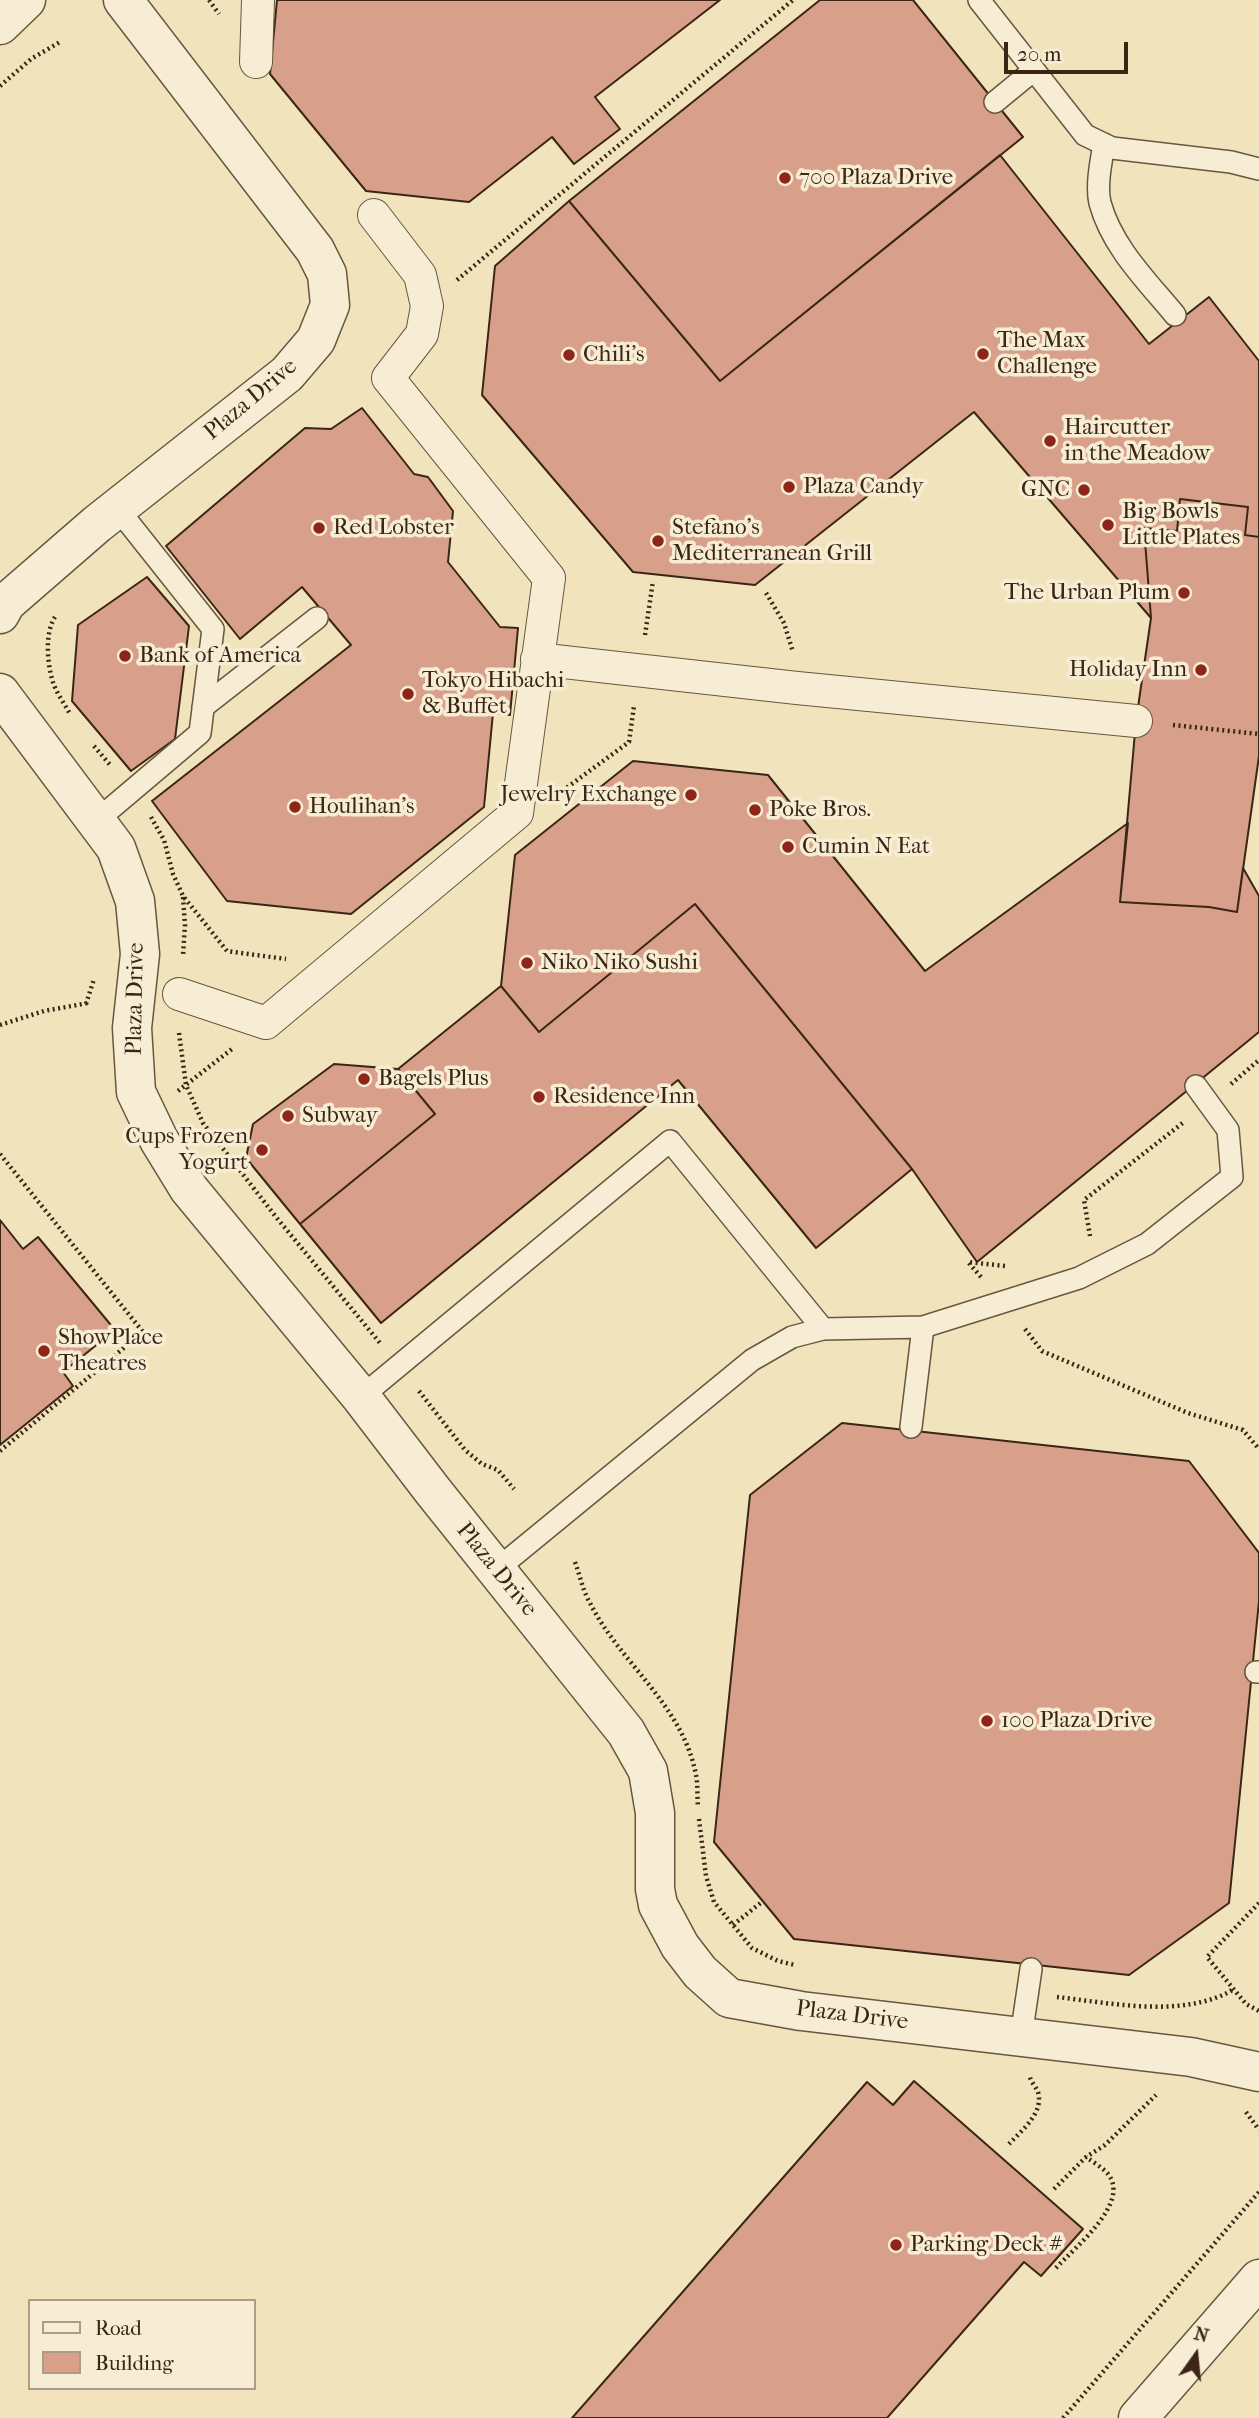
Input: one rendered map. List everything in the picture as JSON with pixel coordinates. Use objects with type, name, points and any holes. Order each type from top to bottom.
[{"type":"street","points":[[0,25],[26,0]]},
{"type":"street","name":"Plaza Drive","points":[[0,614],[6,603],[117,508],[287,374],[316,340],[330,305],[327,274],[316,250],[123,0]]},
{"type":"street","points":[[256,62],[258,0]]},
{"type":"street","points":[[179,994],[266,1023],[517,813],[548,578],[388,378],[422,334],[427,306],[420,275],[374,215]]},
{"type":"street","points":[[537,659],[1136,721]]},
{"type":"street","name":"Plaza Drive","points":[[0,693],[116,848],[135,901],[140,954],[132,1028],[136,1092],[159,1140],[189,1189],[361,1397],[626,1732],[648,1771],[655,1813],[655,1889],[659,1905],[680,1946],[700,1972],[729,1998],[1024,2055],[1191,2057],[1258,2071]]},
{"type":"street","points":[[1138,2418],[1259,2278]]},
{"type":"lane","points":[[979,0],[1085,135],[1112,148],[1231,162],[1259,169]]},
{"type":"lane","points":[[995,102],[1034,70]]},
{"type":"lane","points":[[1104,144],[1100,201],[1114,239],[1175,315]]},
{"type":"lane","points":[[96,821],[200,733],[213,629],[117,508]]},
{"type":"lane","points":[[203,707],[317,618]]},
{"type":"lane","points":[[496,1570],[752,1360],[792,1337],[823,1329],[923,1326],[1079,1278],[1147,1244],[1232,1177],[1228,1130],[1196,1086]]},
{"type":"lane","points":[[361,1397],[670,1142],[823,1329]]},
{"type":"lane","points":[[911,1427],[923,1326]]},
{"type":"lane","points":[[1024,2055],[1031,1969]]},
{"type":"path","points":[[427,306],[556,195],[793,0]]},
{"type":"path","points":[[0,86],[31,59],[61,42]]},
{"type":"path","points":[[517,813],[535,810],[629,742],[653,581]]},
{"type":"path","points":[[766,593],[787,633],[793,652],[797,688]]},
{"type":"path","points":[[1136,721],[1259,734]]},
{"type":"path","points":[[183,895],[186,925],[179,994],[181,1055],[186,1085],[203,1123],[465,1450],[482,1464],[498,1470],[514,1489]]},
{"type":"path","points":[[86,1003],[95,970]]},
{"type":"path","points":[[0,1025],[44,1012],[135,995]]},
{"type":"path","points":[[147,1115],[266,1023]]},
{"type":"path","points":[[1080,1242],[1090,1237],[1084,1200],[1259,1060]]},
{"type":"path","points":[[0,1154],[143,1332],[0,1451]]},
{"type":"path","points":[[1011,1266],[968,1262],[1004,1301],[1042,1351],[1188,1413],[1243,1430],[1259,1449]]},
{"type":"path","points":[[763,1901],[733,1925],[752,1948],[778,1961],[801,1967]]},
{"type":"path","points":[[1259,1903],[1207,1957],[1246,2004],[1259,2011]]},
{"type":"path","points":[[1028,1993],[1133,2005],[1195,2005],[1234,1989]]},
{"type":"path","points":[[1009,2144],[1038,2109],[1038,2092],[1024,2055]]},
{"type":"path","points":[[1054,2189],[1086,2157],[1105,2145],[1165,2086]]},
{"type":"path","points":[[1056,2267],[1101,2220],[1113,2202],[1115,2188],[1108,2174],[1086,2157]]},
{"type":"path","points":[[1063,2418],[1259,2192]]},
{"type":"building","points":[[277,0],[720,0],[595,97],[620,129],[574,164],[552,137],[469,202],[366,191],[270,74]]},
{"type":"building","name":"700 Plaza Drive","points":[[820,0],[913,0],[1023,137],[720,381],[569,201]]},
{"type":"building","points":[[1000,155],[1149,344],[1209,297],[1259,361],[1259,537],[1245,535],[1248,507],[1180,499],[1177,531],[1144,528],[1151,618],[974,412],[755,585],[633,572],[482,395],[495,266],[569,201],[720,381]]},
{"type":"building","points":[[362,408],[414,474],[428,477],[453,511],[448,562],[500,627],[518,628],[510,715],[493,713],[484,807],[351,914],[227,901],[152,801],[351,645],[302,587],[240,639],[166,546],[305,428],[331,429]]},
{"type":"building","name":"Holiday Inn","points":[[1180,499],[1248,507],[1245,535],[1259,537],[1259,756],[1237,912],[1209,907],[1120,902],[1136,721],[1151,618],[1144,528],[1177,531]]},
{"type":"building","points":[[147,577],[189,626],[175,739],[131,771],[72,701],[78,625]]},
{"type":"building","points":[[633,761],[768,775],[925,971],[1128,823],[1120,902],[1209,907],[1237,912],[1243,868],[1259,896],[1259,1032],[977,1262],[912,1169],[695,904],[539,1032],[501,986],[515,855]]},
{"type":"building","name":"Residence Inn","points":[[695,904],[912,1169],[816,1248],[678,1080],[381,1323],[300,1224],[435,1114],[398,1069],[501,986],[539,1032]]},
{"type":"building","points":[[334,1064],[398,1069],[435,1114],[300,1224],[246,1158],[253,1124]]},
{"type":"building","name":"ShowPlace Theatres","points":[[0,1220],[23,1249],[38,1237],[115,1330],[63,1372],[73,1386],[0,1445]]},
{"type":"building","name":"100 Plaza Drive","points":[[842,1423],[1189,1461],[1259,1553],[1259,1601],[1229,1903],[1129,1975],[794,1939],[714,1842],[750,1495]]},
{"type":"building","name":"Parking Deck #","points":[[914,2081],[1083,2229],[1041,2276],[1024,2262],[887,2418],[572,2418],[867,2082],[893,2105]]},
{"type":"place","name":"700 Plaza Drive","points":[[785,178]]},
{"type":"place","name":"The Max Challenge","points":[[983,354]]},
{"type":"place","name":"Chili's","points":[[569,355]]},
{"type":"place","name":"Haircutter in the Meadow","points":[[1050,441]]},
{"type":"place","name":"Plaza Candy","points":[[789,487]]},
{"type":"place","name":"GNC","points":[[1084,490]]},
{"type":"place","name":"Big Bowls Little Plates","points":[[1108,525]]},
{"type":"place","name":"Red Lobster","points":[[319,528]]},
{"type":"place","name":"Stefano's Mediterranean Grill","points":[[658,541]]},
{"type":"place","name":"The Urban Plum","points":[[1184,593]]},
{"type":"place","name":"Bank of America","points":[[125,656]]},
{"type":"place","name":"Holiday Inn","points":[[1201,670]]},
{"type":"place","name":"Tokyo Hibachi & Buffet","points":[[408,694]]},
{"type":"place","name":"Jewelry Exchange","points":[[691,795]]},
{"type":"place","name":"Houlihan's","points":[[295,807]]},
{"type":"place","name":"Poke Bros.","points":[[755,810]]},
{"type":"place","name":"Cumin N Eat","points":[[788,847]]},
{"type":"place","name":"Niko Niko Sushi","points":[[527,963]]},
{"type":"place","name":"Bagels Plus","points":[[364,1079]]},
{"type":"place","name":"Residence Inn","points":[[539,1097]]},
{"type":"place","name":"Subway","points":[[288,1116]]},
{"type":"place","name":"Cups Frozen Yogurt","points":[[262,1150]]},
{"type":"place","name":"ShowPlace Theatres","points":[[44,1351]]},
{"type":"place","name":"100 Plaza Drive","points":[[987,1721]]},
{"type":"place","name":"Parking Deck #","points":[[896,2245]]}]
